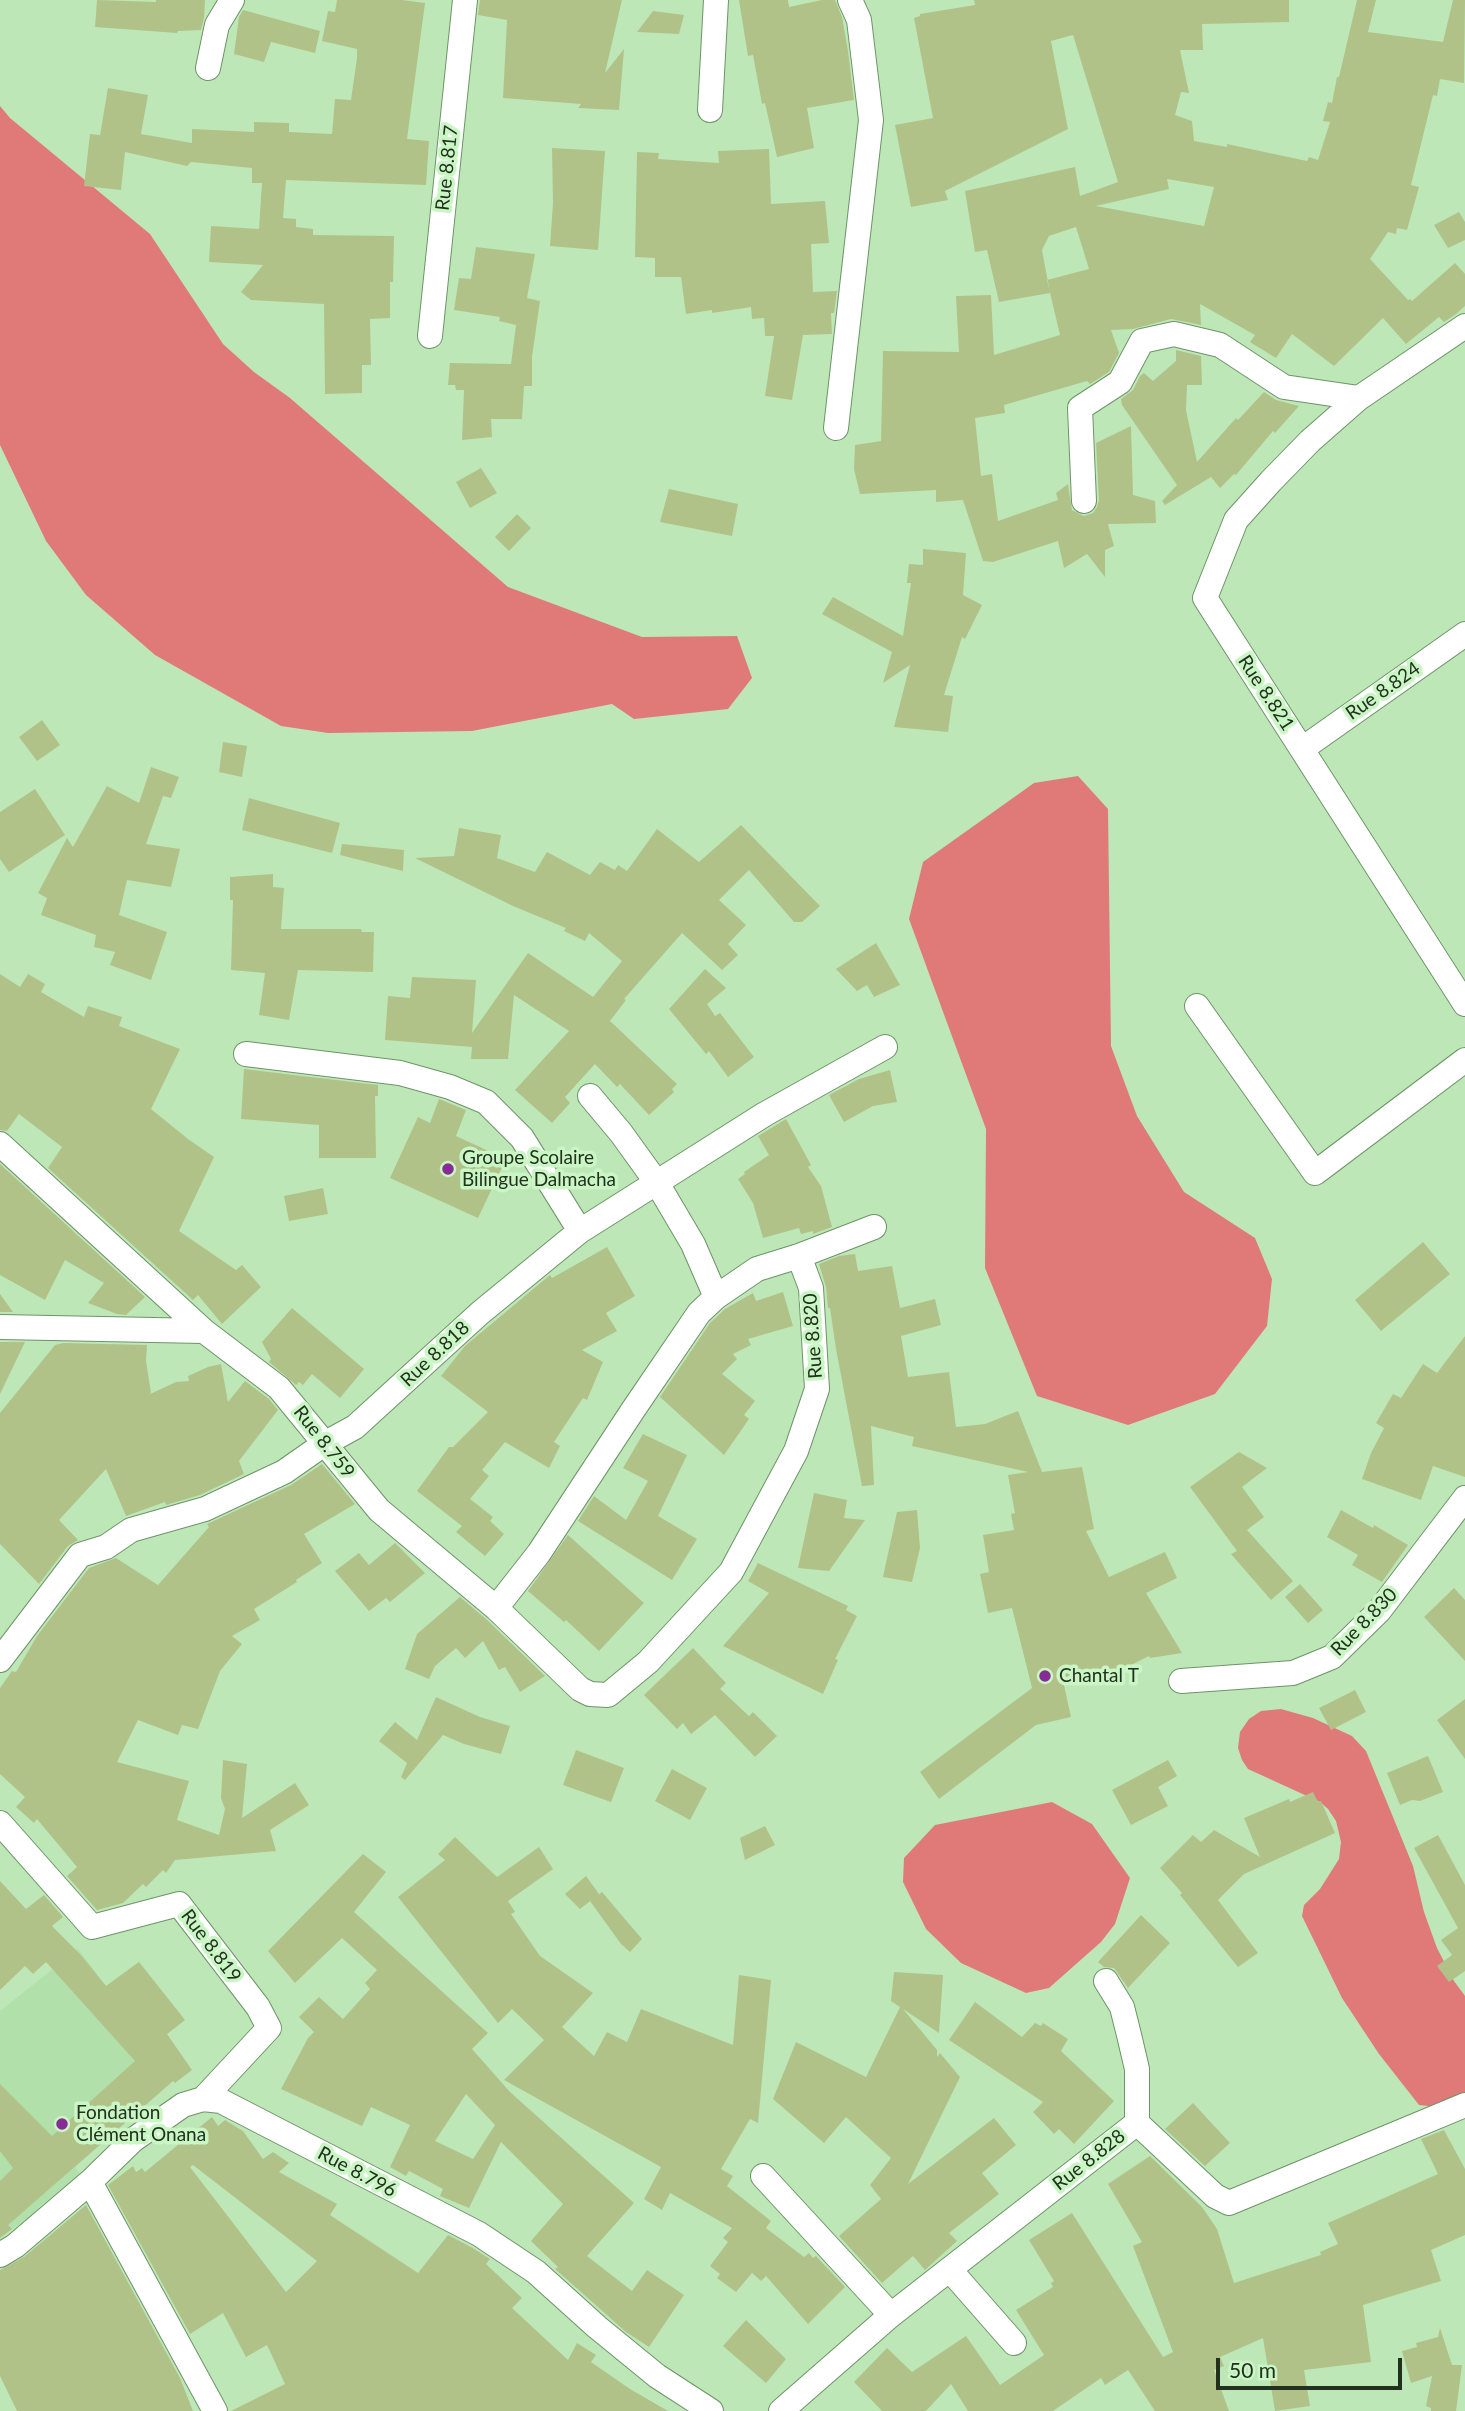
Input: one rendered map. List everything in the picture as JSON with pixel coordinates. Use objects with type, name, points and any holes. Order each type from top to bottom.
[{"type":"street","points":[[208,68],[217,25],[232,0]]},
{"type":"street","name":"Rue 8.817","points":[[430,336],[465,0]]},
{"type":"street","points":[[710,110],[716,0]]},
{"type":"street","points":[[836,428],[871,120],[859,20],[850,0]]},
{"type":"street","points":[[1084,501],[1080,408],[1120,382],[1142,341],[1174,334],[1220,345],[1284,387],[1359,398],[1465,326]]},
{"type":"street","name":"Rue 8.821","points":[[1359,398],[1310,441],[1236,520],[1205,598],[1465,1004]]},
{"type":"street","name":"Rue 8.824","points":[[1302,749],[1465,634]]},
{"type":"street","points":[[1197,1006],[1315,1173],[1465,1060]]},
{"type":"street","name":"Rue 8.818","points":[[0,1661],[80,1555],[106,1547],[131,1530],[205,1510],[284,1472],[324,1444],[355,1427],[480,1312],[580,1231],[765,1114],[886,1046]]},
{"type":"street","points":[[246,1054],[400,1073],[450,1087],[485,1102],[522,1138],[580,1231]]},
{"type":"street","points":[[590,1096],[657,1183],[694,1244],[716,1297]]},
{"type":"street","name":"Rue 8.759","points":[[0,1144],[204,1331],[279,1388],[379,1510],[496,1608],[580,1689],[599,1695]]},
{"type":"street","points":[[496,1608],[539,1553],[699,1313],[716,1297],[757,1269],[874,1227]]},
{"type":"street","name":"Rue 8.820","points":[[599,1695],[648,1662],[730,1572],[796,1451],[817,1389],[811,1288],[799,1256]]},
{"type":"street","points":[[0,1327],[204,1331]]},
{"type":"street","name":"Rue 8.830","points":[[1181,1681],[1293,1673],[1332,1657],[1379,1611],[1465,1498]]},
{"type":"street","name":"Rue 8.819","points":[[0,1823],[92,1927],[179,1904],[258,2007],[270,2028],[203,2099]]},
{"type":"street","points":[[1107,1981],[1122,2007],[1129,2035],[1136,2069],[1137,2123]]},
{"type":"street","points":[[0,2255],[15,2246],[90,2182],[134,2140],[183,2105],[203,2099]]},
{"type":"street","name":"Rue 8.796","points":[[203,2099],[221,2101],[479,2234],[536,2272],[647,2368],[712,2411]]},
{"type":"street","name":"Rue 8.828","points":[[782,2411],[891,2315],[1137,2123],[1215,2196],[1229,2203],[1465,2105]]},
{"type":"street","points":[[763,2176],[891,2315]]},
{"type":"street","points":[[90,2182],[215,2411]]},
{"type":"street","points":[[950,2270],[1014,2343]]},
{"type":"shaded area","points":[[0,106],[10,118],[150,234],[223,344],[254,372],[290,398],[508,587],[642,637],[737,636],[752,678],[728,709],[634,719],[612,704],[472,731],[328,733],[281,726],[155,655],[86,595],[46,541],[0,445]]},
{"type":"shaded area","points":[[1078,776],[1108,809],[1111,1046],[1137,1116],[1184,1192],[1255,1238],[1272,1279],[1267,1326],[1215,1394],[1128,1425],[1037,1396],[985,1268],[986,1129],[909,919],[923,862],[1034,783]]},
{"type":"shaded area","points":[[1281,1709],[1313,1718],[1352,1736],[1366,1751],[1413,1866],[1424,1912],[1437,1948],[1465,1996],[1465,2099],[1429,2106],[1419,2105],[1379,2054],[1342,1998],[1302,1916],[1304,1905],[1320,1889],[1339,1859],[1341,1842],[1336,1821],[1320,1802],[1248,1769],[1238,1748],[1240,1732],[1249,1719],[1261,1711]]},
{"type":"shaded area","points":[[1052,1802],[1092,1824],[1130,1878],[1115,1924],[1101,1942],[1049,1988],[1026,1993],[961,1963],[926,1929],[903,1882],[904,1858],[935,1825]]},
{"type":"shaded area","name":"Fondation Clément Onana","points":[[78,1949],[106,1986],[139,1962],[185,2020],[145,2052],[172,2082],[75,2167],[80,2174],[38,2208],[39,2211],[0,2237],[0,2011]]},
{"type":"building","points":[[97,0],[205,0],[204,18],[201,30],[177,33],[95,27]]},
{"type":"building","points":[[337,0],[402,0],[425,3],[407,139],[429,141],[426,185],[286,180],[283,218],[296,219],[296,227],[313,229],[313,235],[394,236],[390,318],[370,319],[371,365],[362,365],[362,393],[325,394],[324,304],[251,300],[241,292],[263,265],[209,262],[211,226],[259,229],[262,183],[252,183],[252,168],[191,162],[187,166],[125,152],[121,190],[84,186],[90,134],[100,135],[108,88],[148,95],[141,134],[192,143],[192,129],[254,132],[254,122],[289,123],[289,132],[332,134],[335,99],[351,100],[357,58],[357,49],[322,41],[328,11],[335,12]]},
{"type":"building","points":[[480,0],[622,0],[605,73],[624,49],[619,110],[578,108],[581,104],[503,98],[507,20],[478,15]]},
{"type":"building","points":[[739,0],[788,0],[789,7],[835,0],[842,17],[854,100],[807,108],[814,148],[777,157],[765,103],[762,104],[753,55],[748,56]]},
{"type":"building","points":[[974,0],[1289,0],[1289,22],[1202,24],[1203,50],[1180,50],[1189,93],[1181,92],[1175,115],[1192,121],[1194,141],[1227,147],[1227,144],[1307,161],[1309,157],[1318,160],[1330,122],[1323,121],[1328,102],[1332,103],[1357,0],[1376,0],[1368,32],[1443,42],[1453,0],[1465,0],[1464,83],[1440,79],[1437,96],[1433,95],[1411,185],[1419,187],[1407,230],[1397,228],[1396,234],[1388,232],[1370,259],[1408,300],[1412,301],[1455,263],[1465,274],[1465,306],[1456,314],[1444,322],[1439,317],[1406,344],[1383,318],[1334,366],[1292,334],[1276,358],[1250,342],[1255,335],[1200,304],[1201,325],[1171,319],[1133,329],[1111,330],[1119,353],[1109,372],[1090,384],[1087,381],[1004,405],[1005,413],[975,418],[981,476],[992,474],[998,521],[1058,500],[1056,493],[1068,484],[1072,510],[1084,516],[1093,513],[1099,500],[1096,443],[1131,426],[1133,495],[1155,501],[1156,523],[1108,524],[1114,546],[1105,550],[1105,577],[1087,554],[1064,568],[1058,541],[993,562],[983,561],[963,500],[936,502],[936,490],[860,494],[854,469],[855,445],[881,441],[883,351],[959,352],[956,296],[991,295],[994,355],[1060,335],[1050,292],[999,302],[987,250],[975,252],[965,191],[1075,167],[1080,196],[1118,182],[1073,35],[1051,41],[1068,129],[945,191],[948,200],[911,207],[895,125],[933,118],[914,18],[920,14],[975,5]],"holes":[[[1167,179],[1214,187],[1204,226],[1096,206],[1169,189]],[[1076,227],[1089,269],[1048,280],[1042,250],[1049,236]]]},
{"type":"building","points":[[243,10],[320,31],[315,53],[271,42],[264,62],[234,54],[239,17]]},
{"type":"building","points":[[653,11],[684,15],[679,34],[637,32]]},
{"type":"building","points":[[552,148],[605,151],[598,250],[550,246],[553,203]]},
{"type":"building","points":[[769,149],[771,204],[825,201],[829,243],[811,244],[813,292],[837,291],[834,313],[831,313],[832,334],[803,335],[792,400],[765,396],[774,336],[765,336],[764,318],[752,319],[751,307],[686,314],[681,277],[655,277],[655,258],[635,257],[637,152],[659,153],[658,159],[719,163],[718,151]]},
{"type":"building","points":[[1459,212],[1465,222],[1465,240],[1448,248],[1434,225]]},
{"type":"building","points":[[476,247],[535,254],[527,298],[540,301],[532,357],[532,386],[524,386],[522,419],[491,419],[492,437],[462,440],[464,390],[456,390],[455,385],[448,385],[450,363],[511,364],[516,325],[499,321],[500,317],[454,310],[459,278],[471,279]]},
{"type":"building","points":[[1176,350],[1201,356],[1202,385],[1187,385],[1186,410],[1197,462],[1236,418],[1238,420],[1264,392],[1276,400],[1299,406],[1275,433],[1273,431],[1236,475],[1220,488],[1211,477],[1165,505],[1162,501],[1177,485],[1122,405],[1121,399],[1133,390],[1144,373],[1153,381],[1176,361]]},
{"type":"building","points":[[481,468],[497,493],[470,508],[456,482]]},
{"type":"building","points":[[669,489],[738,504],[732,536],[660,522]]},
{"type":"building","points":[[517,514],[531,528],[509,551],[495,537]]},
{"type":"building","points":[[923,549],[966,553],[963,595],[982,605],[965,639],[962,637],[944,695],[953,696],[948,732],[894,727],[910,665],[883,683],[892,652],[822,614],[833,597],[903,636],[911,583],[907,583],[909,564],[923,565]]},
{"type":"building","points":[[42,720],[60,745],[37,761],[19,737]]},
{"type":"building","points":[[223,742],[247,746],[242,777],[219,772]]},
{"type":"building","points":[[151,767],[179,777],[171,798],[163,796],[146,844],[180,849],[171,887],[127,880],[119,915],[167,932],[151,980],[110,965],[115,952],[94,947],[96,935],[41,915],[47,898],[38,893],[67,838],[73,847],[107,786],[139,803]]},
{"type":"building","points":[[35,789],[65,835],[9,872],[0,859],[0,812]]},
{"type":"building","points":[[249,798],[340,823],[332,853],[242,830]]},
{"type":"building","points":[[741,825],[820,906],[802,922],[794,922],[749,870],[719,900],[746,925],[728,944],[738,955],[722,970],[682,933],[624,999],[626,1000],[610,1021],[677,1084],[672,1089],[674,1092],[649,1115],[620,1084],[617,1087],[595,1064],[565,1097],[570,1103],[552,1123],[515,1090],[569,1031],[514,995],[508,1059],[471,1059],[472,1047],[385,1040],[388,996],[410,998],[412,977],[476,980],[472,1033],[528,953],[593,997],[622,961],[589,933],[585,941],[564,931],[566,928],[513,906],[415,858],[454,856],[459,828],[501,835],[497,858],[535,872],[547,852],[590,875],[600,862],[615,870],[618,865],[627,871],[657,829],[699,862]]},
{"type":"building","points":[[342,844],[404,850],[403,871],[340,855]]},
{"type":"building","points":[[273,874],[273,887],[284,888],[281,929],[361,929],[362,932],[374,932],[373,972],[298,970],[289,1020],[259,1015],[265,973],[231,970],[233,900],[230,900],[230,877]]},
{"type":"building","points":[[876,943],[900,985],[874,997],[867,985],[857,991],[836,969]]},
{"type":"building","points":[[705,969],[726,988],[707,1004],[715,1016],[720,1013],[754,1057],[728,1077],[709,1051],[706,1054],[669,1009]]},
{"type":"building","points":[[0,974],[20,987],[28,974],[45,984],[41,992],[84,1017],[88,1006],[122,1017],[119,1026],[180,1049],[151,1109],[214,1157],[179,1231],[236,1270],[242,1265],[261,1287],[222,1324],[198,1295],[193,1300],[48,1168],[62,1147],[19,1114],[7,1131],[0,1130]]},
{"type":"building","points":[[244,1069],[378,1085],[378,1096],[375,1096],[376,1158],[319,1158],[319,1125],[241,1119]]},
{"type":"building","points":[[890,1070],[897,1102],[873,1106],[844,1122],[829,1095],[859,1079]]},
{"type":"building","name":"Groupe Scolaire Bilingue Dalmacha","points":[[439,1099],[466,1110],[456,1136],[506,1159],[478,1218],[390,1178],[418,1117],[430,1123]]},
{"type":"building","points":[[786,1119],[811,1165],[808,1167],[821,1186],[832,1227],[813,1234],[813,1231],[801,1234],[799,1228],[763,1238],[753,1203],[738,1179],[769,1155],[758,1136]]},
{"type":"building","points":[[0,1164],[145,1297],[126,1315],[88,1303],[104,1283],[65,1260],[45,1300],[0,1275]]},
{"type":"building","points":[[323,1188],[328,1214],[289,1221],[284,1196]]},
{"type":"building","points":[[1423,1242],[1450,1274],[1381,1331],[1355,1300]]},
{"type":"building","points":[[607,1247],[635,1296],[606,1313],[617,1331],[582,1350],[603,1362],[587,1400],[583,1398],[554,1442],[560,1446],[549,1468],[505,1442],[482,1470],[489,1476],[470,1499],[493,1517],[490,1521],[504,1534],[485,1556],[456,1532],[462,1526],[417,1491],[449,1447],[453,1447],[488,1412],[441,1376],[465,1346],[550,1275],[552,1278]]},
{"type":"building","points":[[855,1254],[858,1271],[892,1266],[900,1308],[935,1299],[941,1325],[901,1336],[908,1377],[949,1372],[956,1427],[985,1424],[1018,1411],[1042,1472],[1082,1467],[1094,1529],[1086,1531],[1109,1577],[1165,1552],[1177,1578],[1146,1593],[1182,1653],[1149,1656],[1131,1665],[1064,1685],[1071,1717],[1036,1725],[939,1799],[920,1772],[1032,1688],[1012,1608],[988,1613],[980,1574],[989,1572],[983,1535],[1014,1530],[1011,1514],[1015,1513],[1008,1475],[1028,1472],[912,1446],[914,1437],[871,1426],[874,1485],[862,1486],[826,1287],[819,1264],[839,1256]]},
{"type":"building","points":[[783,1292],[793,1326],[748,1339],[751,1345],[733,1354],[737,1359],[722,1374],[755,1401],[744,1415],[749,1419],[724,1455],[660,1397],[710,1323],[725,1309],[753,1293],[756,1301]]},
{"type":"building","points":[[0,1294],[13,1312],[0,1312]]},
{"type":"building","points":[[292,1308],[364,1369],[340,1398],[312,1374],[303,1385],[299,1382],[296,1385],[269,1362],[271,1359],[262,1342]]},
{"type":"building","points":[[1465,1336],[1465,1477],[1433,1466],[1421,1500],[1362,1479],[1384,1428],[1376,1423],[1393,1394],[1401,1398],[1423,1364],[1437,1373]]},
{"type":"building","points":[[0,1342],[25,1342],[0,1394]]},
{"type":"building","points":[[55,1345],[147,1345],[146,1361],[151,1393],[148,1395],[176,1382],[189,1381],[188,1376],[221,1364],[228,1402],[245,1381],[269,1399],[278,1410],[239,1461],[244,1474],[200,1495],[166,1505],[165,1502],[126,1516],[106,1469],[59,1520],[78,1540],[68,1546],[39,1584],[0,1544],[0,1413]]},
{"type":"building","points":[[643,1434],[687,1455],[658,1516],[697,1539],[672,1580],[578,1521],[594,1496],[626,1520],[648,1481],[623,1468]]},
{"type":"building","points":[[1239,1452],[1267,1468],[1242,1487],[1264,1517],[1247,1530],[1293,1581],[1271,1600],[1231,1554],[1237,1551],[1190,1487]]},
{"type":"building","points":[[322,1464],[355,1504],[304,1534],[322,1563],[254,1609],[260,1620],[232,1636],[242,1644],[220,1671],[198,1729],[182,1725],[178,1735],[138,1720],[117,1762],[189,1781],[177,1820],[219,1835],[225,1809],[221,1798],[223,1760],[247,1764],[242,1818],[295,1783],[309,1805],[270,1830],[276,1851],[175,1860],[166,1873],[163,1870],[146,1887],[143,1884],[123,1903],[97,1910],[67,1876],[77,1867],[37,1819],[34,1823],[16,1807],[25,1797],[0,1774],[0,1688],[12,1671],[16,1672],[37,1636],[89,1568],[116,1558],[158,1585],[209,1527],[207,1524],[291,1485]]},
{"type":"building","points":[[814,1493],[847,1500],[844,1518],[865,1520],[829,1571],[798,1568]]},
{"type":"building","points":[[917,1510],[920,1548],[912,1582],[883,1577],[897,1512]]},
{"type":"building","points":[[1341,1510],[1408,1545],[1382,1582],[1352,1565],[1358,1555],[1327,1537]]},
{"type":"building","points":[[568,1535],[644,1603],[599,1651],[566,1620],[564,1622],[528,1591]]},
{"type":"building","points":[[395,1543],[425,1573],[390,1602],[386,1598],[369,1611],[335,1571],[359,1553],[369,1565]]},
{"type":"building","points":[[758,1563],[848,1606],[846,1610],[857,1616],[835,1659],[838,1660],[823,1694],[723,1646],[769,1593],[748,1581]]},
{"type":"building","points":[[1300,1584],[1323,1610],[1308,1623],[1285,1597]]},
{"type":"building","points":[[1454,1588],[1465,1600],[1465,1661],[1424,1617]]},
{"type":"building","points":[[460,1597],[545,1676],[520,1692],[505,1667],[499,1670],[483,1641],[465,1658],[456,1648],[435,1666],[429,1679],[405,1669],[417,1634]]},
{"type":"building","points":[[693,1648],[726,1683],[720,1689],[749,1716],[753,1712],[777,1736],[755,1757],[715,1715],[691,1734],[683,1723],[677,1729],[644,1695]]},
{"type":"building","points":[[1355,1690],[1366,1712],[1331,1730],[1319,1708]]},
{"type":"building","points":[[436,1697],[480,1717],[510,1726],[501,1754],[443,1735],[405,1780],[401,1777],[407,1763],[379,1741],[395,1722],[417,1740]]},
{"type":"building","points":[[1465,1699],[1465,1759],[1437,1720]]},
{"type":"building","points":[[576,1750],[624,1768],[611,1802],[563,1785]]},
{"type":"building","points":[[1428,1756],[1443,1792],[1400,1805],[1387,1773]]},
{"type":"building","points":[[1168,1760],[1177,1776],[1158,1787],[1168,1806],[1131,1825],[1112,1790]]},
{"type":"building","points":[[672,1769],[707,1788],[690,1820],[655,1801]]},
{"type":"building","points":[[1313,1792],[1318,1802],[1321,1801],[1335,1833],[1244,1874],[1218,1900],[1258,1953],[1238,1967],[1160,1868],[1193,1835],[1201,1842],[1214,1830],[1260,1857],[1244,1818]]},
{"type":"building","points":[[765,1826],[775,1845],[745,1860],[740,1838]]},
{"type":"building","points":[[1438,1835],[1465,1885],[1465,1971],[1449,1982],[1437,1966],[1452,1955],[1441,1940],[1458,1928],[1414,1848]]},
{"type":"building","points":[[455,1837],[497,1877],[539,1847],[553,1869],[508,1901],[515,1912],[511,1914],[540,1956],[593,1993],[562,2027],[594,2056],[607,2032],[627,2042],[641,2009],[733,2045],[739,1975],[771,1980],[758,2123],[750,2119],[721,2169],[733,2176],[727,2186],[771,2221],[766,2228],[804,2257],[809,2253],[813,2258],[816,2256],[845,2287],[808,2324],[766,2276],[761,2281],[752,2273],[736,2292],[717,2278],[720,2274],[710,2266],[728,2242],[723,2238],[732,2228],[670,2193],[662,2210],[644,2199],[661,2167],[504,2080],[544,2040],[512,2009],[498,2023],[398,1897],[445,1860],[438,1854]]},
{"type":"building","points":[[363,1854],[386,1872],[354,1912],[488,2033],[472,2049],[510,2092],[634,2203],[587,2256],[632,2291],[647,2270],[684,2295],[649,2347],[626,2332],[555,2269],[558,2267],[531,2241],[563,2204],[501,2142],[469,2208],[440,2196],[443,2189],[409,2171],[406,2176],[390,2167],[410,2125],[371,2107],[362,2126],[281,2089],[308,2038],[314,2032],[299,2017],[319,1997],[343,2019],[370,1989],[365,1983],[377,1970],[342,1938],[295,1983],[268,1951]],"holes":[[[466,2094],[495,2125],[473,2159],[435,2141]]]},
{"type":"building","points":[[586,1876],[599,1894],[580,1909],[565,1894]]},
{"type":"building","points":[[0,1881],[26,1909],[44,1895],[63,1917],[52,1926],[106,1986],[139,1962],[185,2020],[167,2034],[192,2070],[175,2083],[173,2081],[8,2225],[12,2229],[0,2238],[0,2181],[13,2168],[0,2151],[0,2084],[52,2136],[135,2061],[46,1962],[33,1974],[25,1966],[0,1990]]},
{"type":"building","points":[[602,1892],[642,1939],[630,1952],[621,1944],[590,1901]]},
{"type":"building","points":[[1141,1915],[1170,1943],[1128,1988],[1114,1968],[1104,1967],[1098,1962]]},
{"type":"building","points":[[894,1972],[943,1975],[939,2033],[903,2009],[937,2050],[937,2057],[940,2053],[960,2077],[908,2184],[994,2118],[1016,2145],[982,2173],[999,2194],[949,2233],[957,2241],[925,2270],[913,2256],[882,2283],[839,2236],[881,2199],[870,2185],[891,2158],[846,2117],[824,2143],[773,2099],[796,2042],[866,2077],[900,2007],[891,2001]]},
{"type":"building","points":[[975,2002],[1022,2037],[1035,2023],[1041,2026],[1043,2023],[1068,2039],[1061,2051],[1114,2101],[1074,2144],[1059,2129],[1054,2134],[1033,2112],[1043,2102],[949,2040]]},
{"type":"building","points":[[1193,2103],[1230,2143],[1205,2166],[1165,2129]]},
{"type":"building","points":[[212,2117],[218,2126],[225,2120],[243,2131],[263,2159],[273,2152],[289,2163],[279,2172],[337,2204],[330,2215],[418,2273],[448,2235],[490,2259],[486,2264],[522,2298],[512,2308],[568,2360],[577,2343],[596,2355],[591,2362],[668,2411],[231,2411],[285,2384],[267,2345],[246,2357],[223,2313],[190,2334],[108,2185],[133,2166],[136,2172],[142,2168],[145,2172]],"holes":[[[193,2165],[317,2261],[286,2292],[190,2167]]]},
{"type":"building","points":[[1444,2130],[1465,2169],[1465,2235],[1431,2250],[1441,2281],[1363,2305],[1371,2362],[1304,2370],[1310,2406],[1275,2411],[1263,2338],[1220,2357],[1224,2366],[1214,2370],[1229,2411],[1155,2411],[1128,2370],[1105,2385],[1101,2378],[1053,2411],[968,2411],[951,2384],[926,2411],[882,2411],[854,2382],[887,2348],[912,2372],[966,2336],[1000,2385],[1044,2355],[1016,2310],[1053,2287],[1051,2283],[1054,2281],[1029,2240],[1072,2213],[1163,2357],[1173,2352],[1133,2246],[1142,2242],[1108,2184],[1150,2156],[1202,2207],[1217,2229],[1234,2283],[1321,2255],[1320,2252],[1338,2244],[1328,2223],[1438,2174],[1421,2139]]},
{"type":"building","points":[[86,2205],[180,2378],[193,2411],[17,2411],[0,2376],[0,2270],[24,2257]]},
{"type":"building","points":[[746,2320],[786,2359],[766,2383],[723,2346]]},
{"type":"building","points":[[1440,2328],[1452,2365],[1462,2365],[1456,2411],[1431,2411],[1431,2408],[1426,2406],[1432,2376],[1411,2383],[1402,2351],[1417,2347],[1416,2343],[1438,2337]]},
{"type":"place","name":"Groupe Scolaire Bilingue Dalmacha","points":[[448,1169]]},
{"type":"place","name":"Chantal T","points":[[1045,1676]]},
{"type":"place","name":"Fondation Clément Onana","points":[[62,2124]]}]
